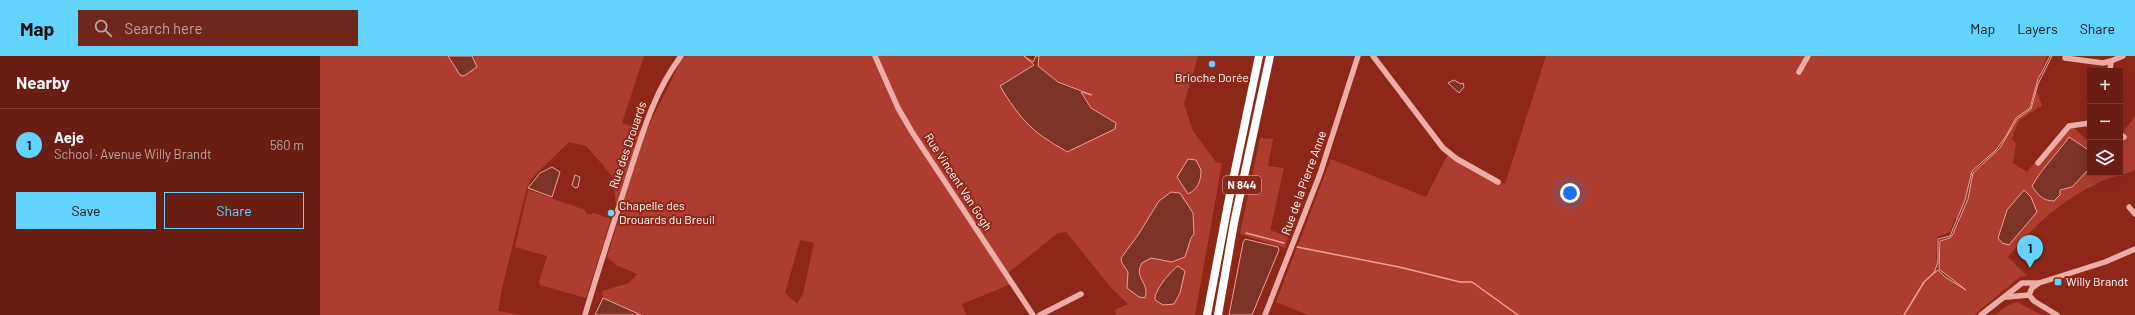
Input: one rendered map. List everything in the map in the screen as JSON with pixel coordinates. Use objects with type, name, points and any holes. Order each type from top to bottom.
[{"type":"highway","name":"N 844","points":[[1207,315],[1229,199],[1259,56]]},
{"type":"highway","name":"N 844","points":[[1218,315],[1234,223],[1270,56]]},
{"type":"street","name":"Rue des Drouards","points":[[585,315],[641,135],[658,94],[672,68],[682,56]]},
{"type":"street","name":"Rue Vincent Van Gogh","points":[[875,56],[898,108],[912,132],[1033,315]]},
{"type":"street","name":"Rue de la Pierre Anne","points":[[1265,315],[1320,174],[1358,56]]},
{"type":"street","points":[[1373,56],[1443,148],[1457,159],[1498,182]]},
{"type":"street","points":[[1798,72],[1808,56]]},
{"type":"street","points":[[2065,58],[2103,63],[2123,56]]},
{"type":"street","points":[[2110,68],[2111,61]]},
{"type":"street","points":[[2038,163],[2069,126],[2087,123]]},
{"type":"street","points":[[2129,207],[2135,214]]},
{"type":"street","points":[[2031,286],[2105,262],[2135,249]]},
{"type":"street","points":[[1981,315],[2024,282],[2031,286]]},
{"type":"street","points":[[2029,295],[2031,286]]},
{"type":"street","points":[[2019,287],[2021,294]]},
{"type":"street","points":[[1040,315],[1081,294]]},
{"type":"street","points":[[2005,297],[2021,294],[2029,295],[2034,301],[2057,315]]},
{"type":"shaded area","points":[[320,56],[644,56],[622,123],[646,131],[681,61],[686,56],[1024,56],[1034,64],[1000,86],[1016,110],[1035,131],[1067,152],[1113,130],[1116,123],[1091,108],[1081,92],[1092,95],[1057,80],[1038,66],[1039,56],[1198,56],[1184,104],[1193,131],[1216,162],[1222,163],[1195,315],[1116,315],[1115,310],[1128,304],[1113,290],[1066,232],[1058,233],[1008,273],[1014,283],[962,304],[966,315],[641,315],[603,298],[602,291],[629,283],[637,274],[616,265],[607,257],[623,206],[616,204],[613,178],[602,164],[586,146],[569,142],[532,178],[527,187],[502,288],[498,311],[521,315],[320,315]],"holes":[[[800,240],[814,243],[803,294],[797,304],[785,293]]]},
{"type":"shaded area","points":[[448,56],[472,56],[477,67],[464,76],[460,75]]},
{"type":"shaded area","points":[[1024,56],[1033,62],[1036,56],[1039,56],[1038,66],[1058,82],[1092,95],[1081,92],[1091,108],[1116,123],[1115,129],[1067,152],[1035,131],[1016,110],[1000,86],[1034,65]]},
{"type":"shaded area","points":[[1546,56],[2047,56],[2035,86],[2042,106],[2020,120],[2016,126],[2012,139],[2016,144],[2013,163],[2027,172],[2036,161],[2040,164],[2067,131],[2073,127],[2087,140],[2087,176],[2117,176],[2104,180],[2073,197],[2050,214],[2028,234],[2008,257],[2027,276],[2020,277],[1974,315],[1308,315],[1276,302],[1331,159],[1426,197],[1448,154],[1505,184]],"holes":[[[1955,218],[1960,222],[1950,239],[1941,241],[1940,262],[1936,259],[1937,237],[1950,232]]]},
{"type":"shaded area","points":[[2050,56],[2052,56],[2038,84],[2031,109],[2017,119],[2000,148],[1973,173],[1968,199],[1953,234],[1950,238],[1940,241],[1939,269],[1966,290],[1945,277],[1938,270],[1934,273],[1938,262],[1938,239],[1950,236],[1965,200],[1972,171],[1996,150],[2016,118],[2030,108],[2038,79]]},
{"type":"shaded area","points":[[1454,80],[1461,84],[1463,83],[1464,87],[1459,93],[1448,83]]},
{"type":"shaded area","points":[[2135,116],[2135,170],[2123,174],[2123,132]]},
{"type":"shaded area","points":[[2069,137],[2087,149],[2087,171],[2072,187],[2060,190],[2060,195],[2054,201],[2044,199],[2032,186],[2040,173]]},
{"type":"shaded area","points":[[1260,138],[1273,139],[1268,166],[1284,168],[1270,230],[1288,237],[1285,248],[1240,234]]},
{"type":"shaded area","points":[[1188,159],[1196,160],[1201,170],[1198,184],[1194,190],[1188,194],[1177,177]]},
{"type":"shaded area","points":[[552,167],[560,172],[552,197],[528,188],[540,173]]},
{"type":"shaded area","points":[[575,175],[580,177],[578,187],[575,188],[572,185]]},
{"type":"shaded area","points":[[528,190],[585,210],[586,213],[591,215],[593,213],[611,219],[586,298],[540,285],[539,282],[547,256],[515,247]]},
{"type":"shaded area","points":[[2024,190],[2031,197],[2037,212],[2009,245],[2002,243],[1998,238],[2007,210]]},
{"type":"shaded area","points":[[1171,192],[1180,193],[1193,213],[1194,234],[1191,238],[1185,257],[1172,262],[1151,258],[1142,263],[1139,273],[1146,293],[1145,298],[1139,297],[1127,288],[1128,272],[1122,263],[1121,258],[1138,235],[1159,201]]},
{"type":"shaded area","points":[[1245,239],[1278,247],[1279,250],[1252,315],[1229,315],[1243,243]]},
{"type":"shaded area","points":[[1178,266],[1185,271],[1180,293],[1174,304],[1163,305],[1155,300],[1155,296],[1167,276]]},
{"type":"shaded area","points":[[603,298],[641,315],[595,315]]},
{"type":"shaded area","points":[[2017,302],[2042,315],[1996,315],[2006,306]]},
{"type":"waterway","points":[[1246,233],[1284,243]]},
{"type":"waterway","points":[[1297,247],[1399,267],[1460,282],[1472,282],[1518,315]]},
{"type":"waterway","points":[[1904,315],[1924,282],[1935,272]]},
{"type":"place","name":"Brioche Dorée","points":[[1212,64]]},
{"type":"place","name":"Chapelle des Drouards du Breuil","points":[[611,213]]},
{"type":"place","name":"Aeje","points":[[2030,268]]},
{"type":"place","name":"Willy Brandt","points":[[2058,282]]}]
